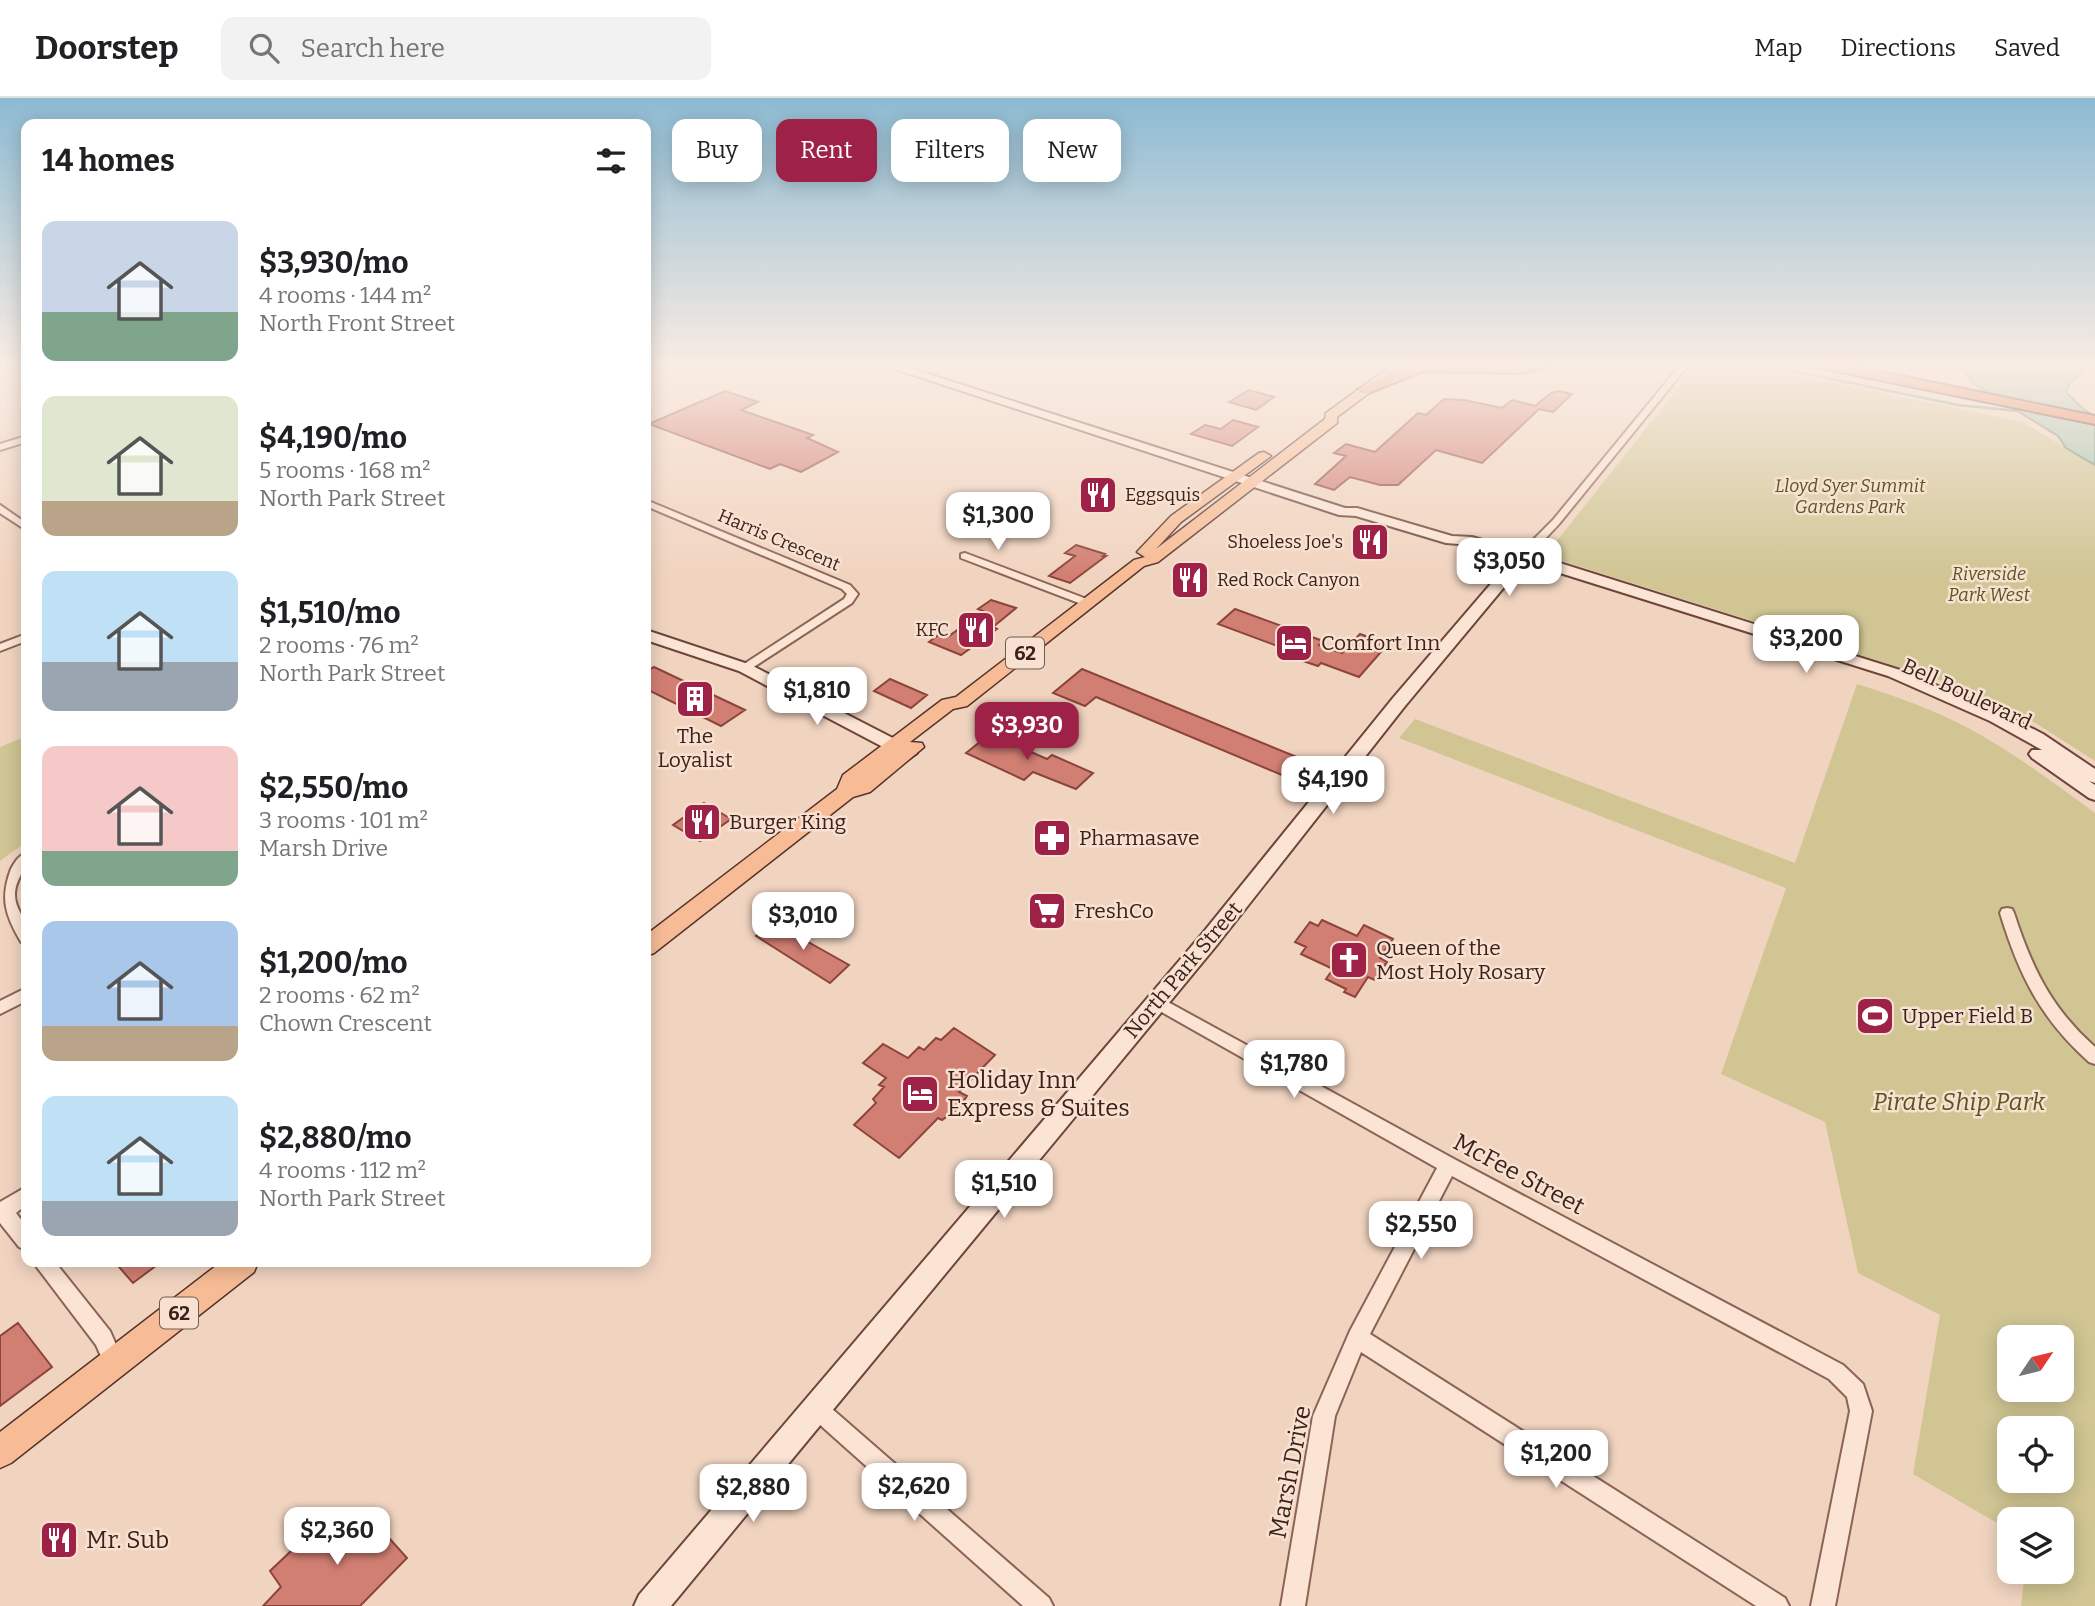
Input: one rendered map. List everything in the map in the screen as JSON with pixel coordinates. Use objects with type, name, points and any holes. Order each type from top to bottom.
[{"type":"main road","name":"Bell Boulevard","points":[[1103,433],[1246,477],[1344,512],[1357,512],[1451,540],[1458,546],[1519,560],[1913,680],[1996,716],[2037,738],[2095,777]]},
{"type":"main road","name":"62","points":[[651,943],[846,792],[863,787],[901,749],[963,711],[961,702],[1139,563],[1153,559],[1246,477],[1312,433]]},
{"type":"main road","name":"Bell Boulevard","points":[[1519,560],[1886,681],[1940,702],[2018,740],[2095,794]]},
{"type":"main road","name":"North Park Street","points":[[650,1606],[1157,1002],[1519,560]]},
{"type":"main road","points":[[651,637],[744,667],[901,749]]},
{"type":"main road","name":"62","points":[[0,1452],[238,1267]]},
{"type":"street","name":"North Park Street","points":[[1519,560],[1556,522],[1628,433]]},
{"type":"street","points":[[0,447],[21,441]]},
{"type":"street","name":"Harris Crescent","points":[[651,505],[846,587],[853,594],[848,601],[744,667]]},
{"type":"street","points":[[0,508],[21,523]]},
{"type":"street","points":[[965,556],[1088,603]]},
{"type":"street","points":[[0,648],[21,639]]},
{"type":"street","points":[[21,863],[4,880],[0,891],[2,900],[21,930]]},
{"type":"street","points":[[2007,913],[2020,956],[2036,992],[2056,1021],[2095,1057]]},
{"type":"street","points":[[0,1008],[21,996]]},
{"type":"street","name":"McFee Street","points":[[1157,1002],[1448,1165],[1836,1372],[1856,1391],[1861,1412],[1823,1606]]},
{"type":"street","name":"Marsh Drive","points":[[1293,1606],[1324,1416],[1357,1338],[1448,1165]]},
{"type":"street","points":[[21,1199],[2,1213],[21,1235]]},
{"type":"street","points":[[47,1267],[103,1338],[114,1363]]},
{"type":"street","points":[[1357,1338],[1777,1606]]},
{"type":"street","points":[[816,1408],[1041,1606]]},
{"type":"green space","name":"Riverside Park West","points":[[1642,433],[2042,433],[2095,465],[2095,761],[2037,724],[1958,686],[1556,559],[1548,552]]},
{"type":"green space","name":"Pirate Ship Park","points":[[1857,684],[1914,703],[1985,737],[2095,813],[2095,1606],[2021,1606],[2024,1584],[2074,1584],[2074,1507],[1997,1507],[1997,1523],[1913,1474],[1940,1315],[1858,1273],[1825,1122],[1721,1074],[1786,888],[1399,738],[1415,719],[1795,863]]},
{"type":"green space","points":[[21,738],[21,846],[0,861],[0,747]]},
{"type":"shaded area","points":[[2054,433],[2095,433],[2095,465],[2066,448]]},
{"type":"building","points":[[674,433],[808,433],[813,435],[807,438],[838,452],[801,472],[780,464],[770,469]]},
{"type":"building","points":[[1192,433],[1249,433],[1232,446]]},
{"type":"building","points":[[1396,433],[1513,433],[1482,463],[1436,450],[1398,485],[1380,485],[1350,477],[1334,490],[1315,484],[1346,456],[1334,453],[1346,444],[1375,452]]},
{"type":"building","points":[[1076,545],[1106,556],[1070,583],[1049,576],[1075,556],[1065,553]]},
{"type":"building","points":[[991,600],[1016,608],[993,627],[997,629],[961,655],[929,642],[941,633],[949,636],[983,611],[978,609]]},
{"type":"building","name":"Comfort Inn","points":[[1235,609],[1323,641],[1319,645],[1342,653],[1360,634],[1388,644],[1359,677],[1321,663],[1318,666],[1303,661],[1307,657],[1218,624]]},
{"type":"building","name":"The Loyalist","points":[[654,667],[745,710],[721,726],[651,691],[651,669]]},
{"type":"building","points":[[1082,669],[1304,760],[1289,778],[1096,697],[1085,706],[1053,693]]},
{"type":"building","points":[[890,679],[927,695],[911,708],[874,691]]},
{"type":"building","points":[[990,734],[1047,759],[1052,755],[1093,773],[1076,789],[1033,772],[1024,780],[966,753]]},
{"type":"building","name":"Burger King","points":[[704,803],[731,819],[700,841],[673,825]]},
{"type":"building","name":"Queen of the Most Holy Rosary","points":[[1322,920],[1357,936],[1364,925],[1393,939],[1380,958],[1387,962],[1375,980],[1368,977],[1355,997],[1326,979],[1333,969],[1301,954],[1306,947],[1295,942],[1310,922],[1318,926]]},
{"type":"building","points":[[774,921],[849,965],[830,983],[756,936]]},
{"type":"building","name":"Holiday Inn Express & Suites","points":[[954,1028],[995,1055],[959,1092],[967,1096],[959,1108],[942,1120],[938,1118],[899,1158],[854,1125],[876,1103],[873,1099],[884,1087],[879,1085],[886,1078],[863,1063],[883,1044],[908,1058],[919,1047],[924,1050],[936,1038],[941,1040]]},
{"type":"building","points":[[119,1267],[154,1267],[133,1283]]},
{"type":"building","points":[[18,1323],[52,1367],[0,1406],[0,1336]]},
{"type":"building","points":[[363,1509],[407,1558],[360,1606],[263,1606],[281,1587],[270,1571],[311,1532],[325,1548]]},
{"type":"place","name":"Eggsquis","points":[[1098,495]]},
{"type":"place","name":"Shoeless Joe's","points":[[1370,542]]},
{"type":"place","name":"Red Rock Canyon","points":[[1190,580]]},
{"type":"place","name":"KFC","points":[[976,630]]},
{"type":"place","name":"Comfort Inn","points":[[1294,643]]},
{"type":"place","name":"The Loyalist","points":[[695,699]]},
{"type":"place","name":"Burger King","points":[[702,822]]},
{"type":"place","name":"Pharmasave","points":[[1052,838]]},
{"type":"place","name":"FreshCo","points":[[1047,911]]},
{"type":"place","name":"Queen of the Most Holy Rosary","points":[[1349,960]]},
{"type":"place","name":"Upper Field B","points":[[1875,1016]]},
{"type":"place","name":"Holiday Inn Express & Suites","points":[[920,1094]]},
{"type":"place","name":"Mr. Sub","points":[[59,1540]]},
{"type":"park label","name":"Lloyd Syer Summit Gardens Park","points":[[1850,496]]}]
